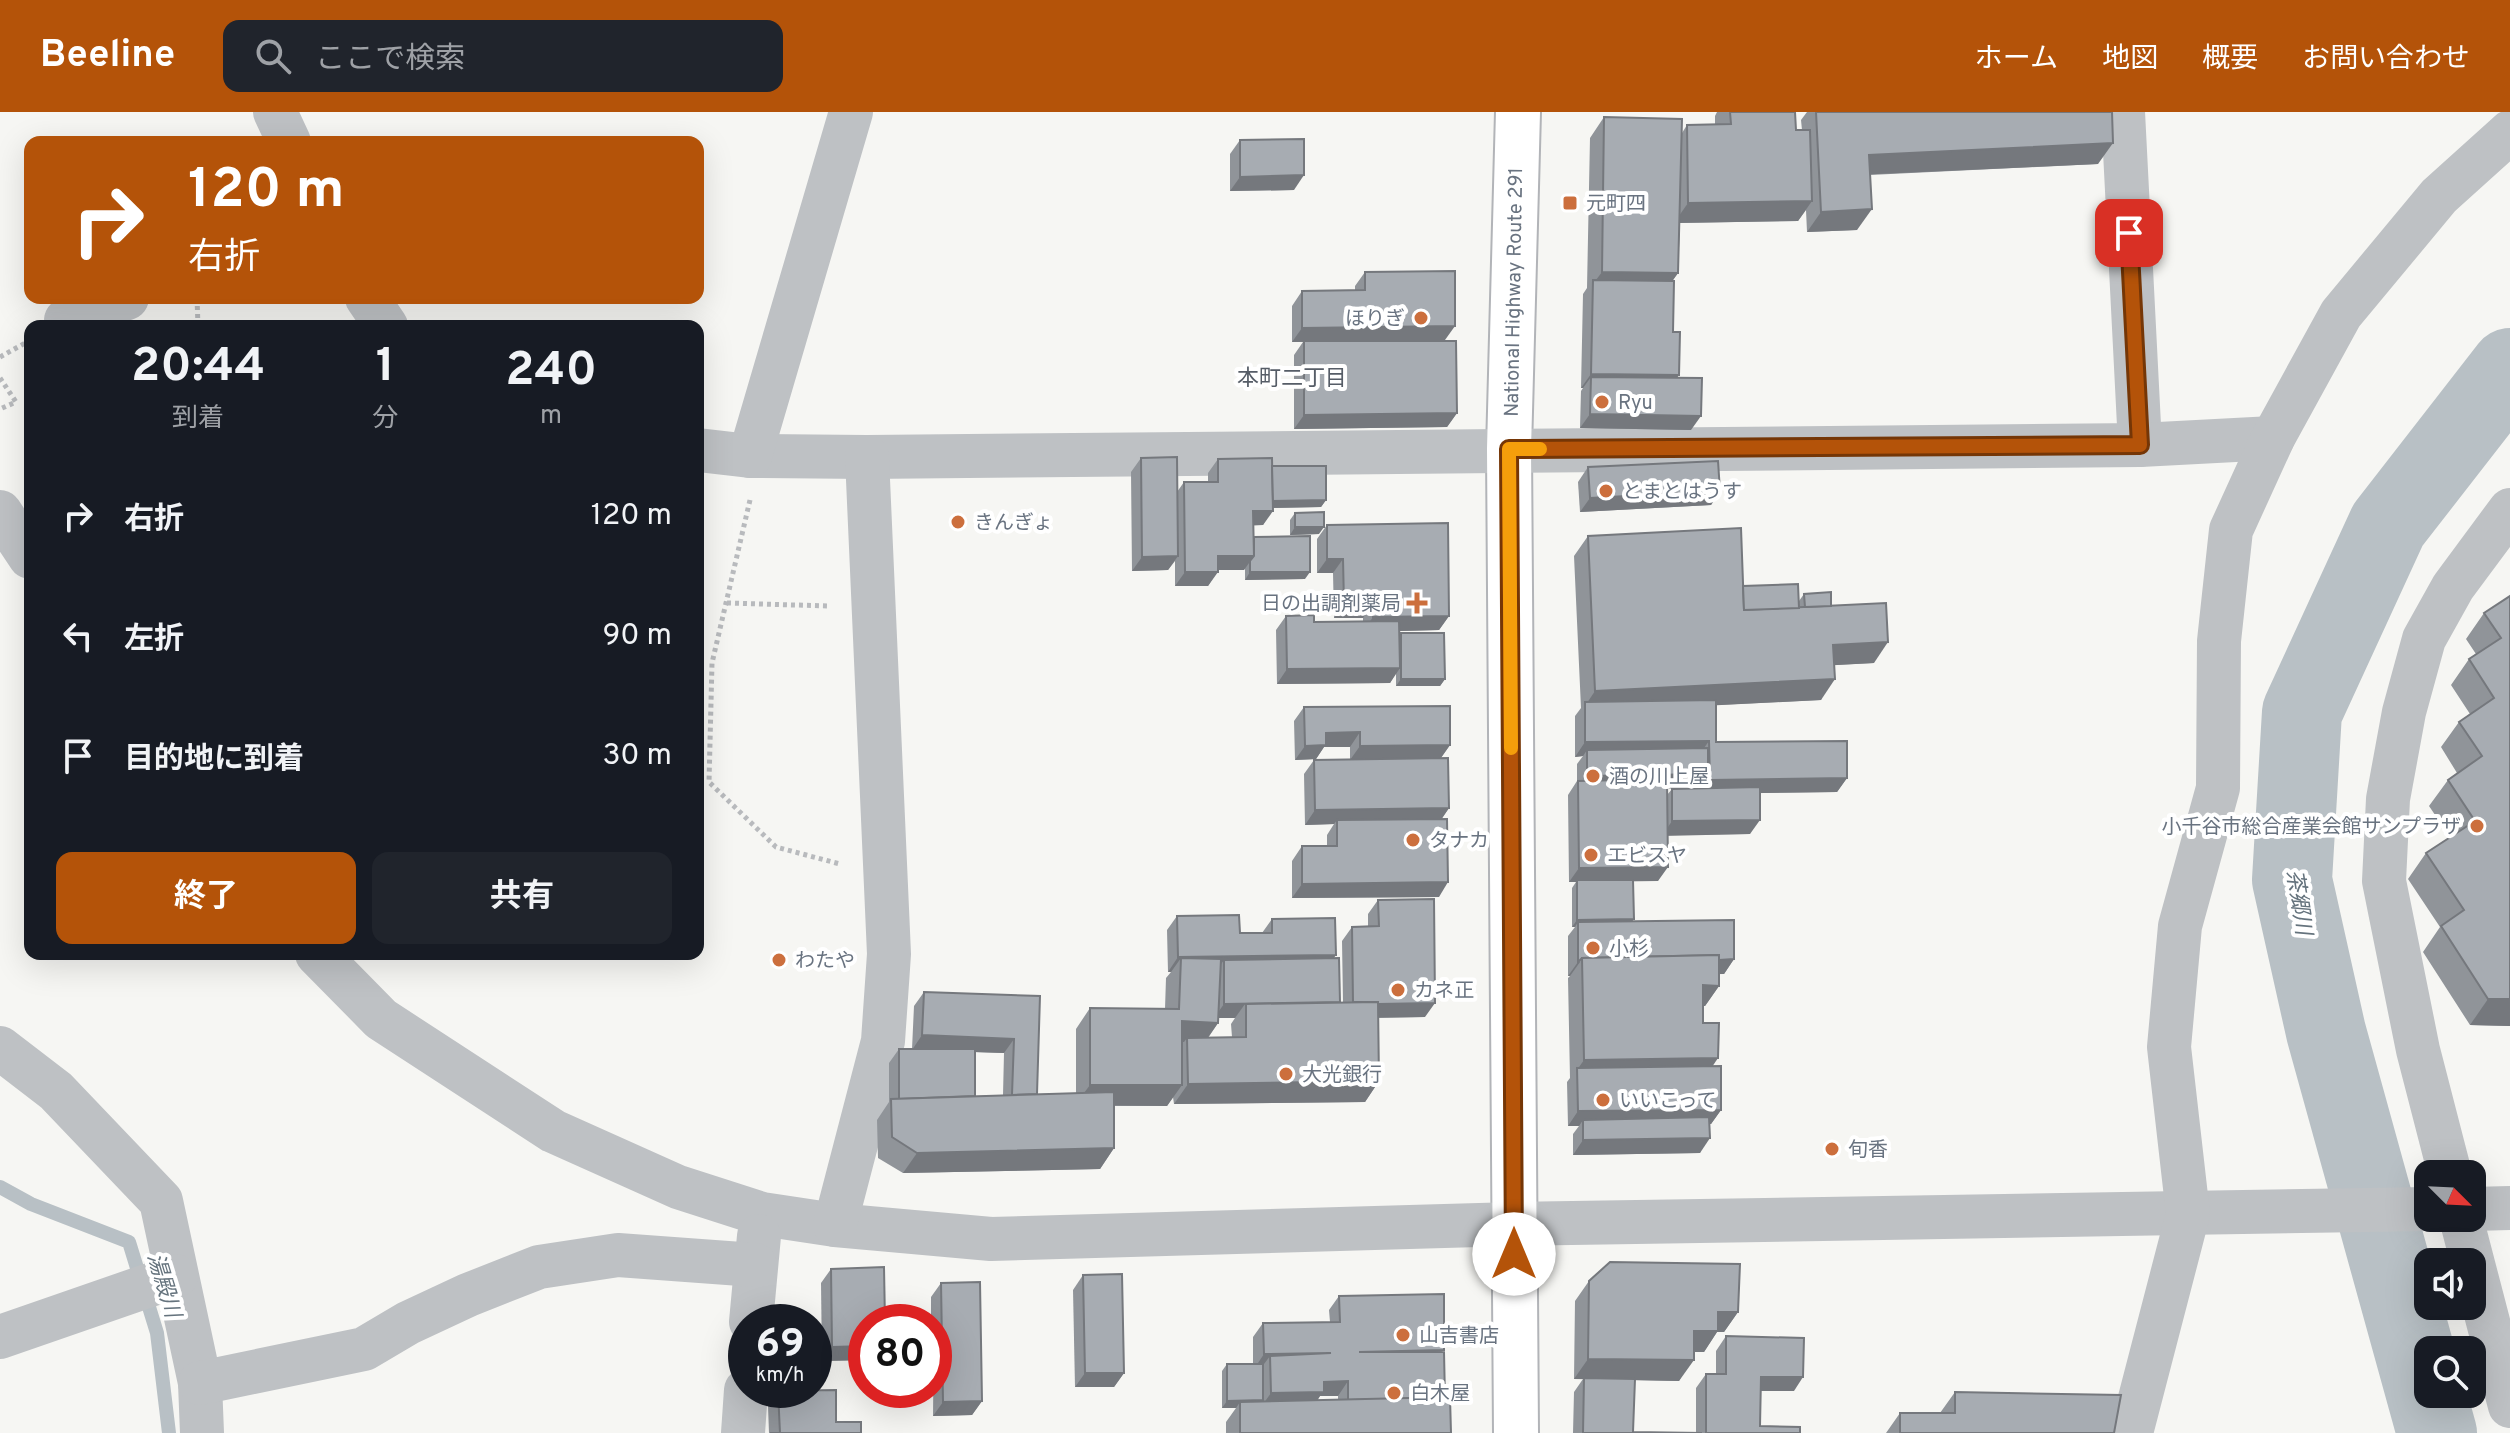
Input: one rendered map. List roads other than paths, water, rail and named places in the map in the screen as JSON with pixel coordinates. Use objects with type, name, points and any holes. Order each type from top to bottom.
[{"type":"highway","name":"National Highway Route 291","points":[[1516,1433],[1509,449],[1518,112]]},
{"type":"street","points":[[275,112],[286,136]]},
{"type":"street","points":[[755,456],[851,112]]},
{"type":"street","points":[[2123,112],[2140,445]]},
{"type":"street","points":[[2131,1433],[2188,1214],[2169,1047],[2180,926],[2218,788],[2219,641],[2231,530],[2273,438],[2341,314],[2439,196],[2510,132]]},
{"type":"street","points":[[73,320],[112,304]]},
{"type":"street","points":[[704,451],[755,456],[867,457],[2140,445],[2273,438]]},
{"type":"street","points":[[835,1225],[883,1041],[889,954],[867,457]]},
{"type":"street","points":[[0,512],[24,548]]},
{"type":"street","points":[[2446,1160],[2418,1050],[2384,881],[2388,799],[2404,712],[2424,639],[2453,587],[2506,526]]},
{"type":"street","points":[[323,960],[381,1019],[553,1131],[678,1187],[762,1214],[835,1225],[991,1239],[1514,1224],[2414,1209]]},
{"type":"street","points":[[0,1048],[56,1091],[161,1201],[157,1282],[200,1383],[202,1433]]},
{"type":"street","points":[[752,1304],[762,1214]]},
{"type":"street","points":[[2486,1232],[2510,1406]]},
{"type":"street","points":[[200,1383],[364,1349],[456,1301],[539,1267],[618,1255],[755,1265]]},
{"type":"street","points":[[0,1337],[157,1282]]},
{"type":"street","points":[[743,1433],[745,1408]]},
{"type":"waterway","name":"茶郷川","points":[[2437,1433],[2326,1032],[2292,880],[2302,712],[2388,525],[2510,368]]},
{"type":"waterway","name":"湯殿川","points":[[0,1187],[31,1204],[129,1242],[157,1333],[169,1433]]},
{"type":"place","name":"元町四","points":[[1570,203]]},
{"type":"place","name":"ほりぎ","points":[[1421,318]]},
{"type":"place","name":"Ryu","points":[[1602,402]]},
{"type":"place","name":"とまとはうす","points":[[1606,491]]},
{"type":"place","name":"きんぎょ","points":[[958,522]]},
{"type":"place","name":"日の出調剤薬局","points":[[1417,603]]},
{"type":"place","name":"酒の川上屋","points":[[1593,776]]},
{"type":"place","name":"小千谷市総合産業会館サンプラザ","points":[[2477,826]]},
{"type":"place","name":"タナカ","points":[[1413,840]]},
{"type":"place","name":"エビスヤ","points":[[1591,855]]},
{"type":"place","name":"小杉","points":[[1593,948]]},
{"type":"place","name":"わたや","points":[[779,960]]},
{"type":"place","name":"カネ正","points":[[1398,990]]},
{"type":"place","name":"大光銀行","points":[[1286,1074]]},
{"type":"place","name":"いいこって","points":[[1603,1100]]},
{"type":"place","name":"旬香","points":[[1832,1149]]},
{"type":"place","name":"山吉書店","points":[[1403,1335]]},
{"type":"place","name":"白木屋","points":[[1394,1393]]},
{"type":"district","name":"本町二丁目","points":[[1292,377]]}]
